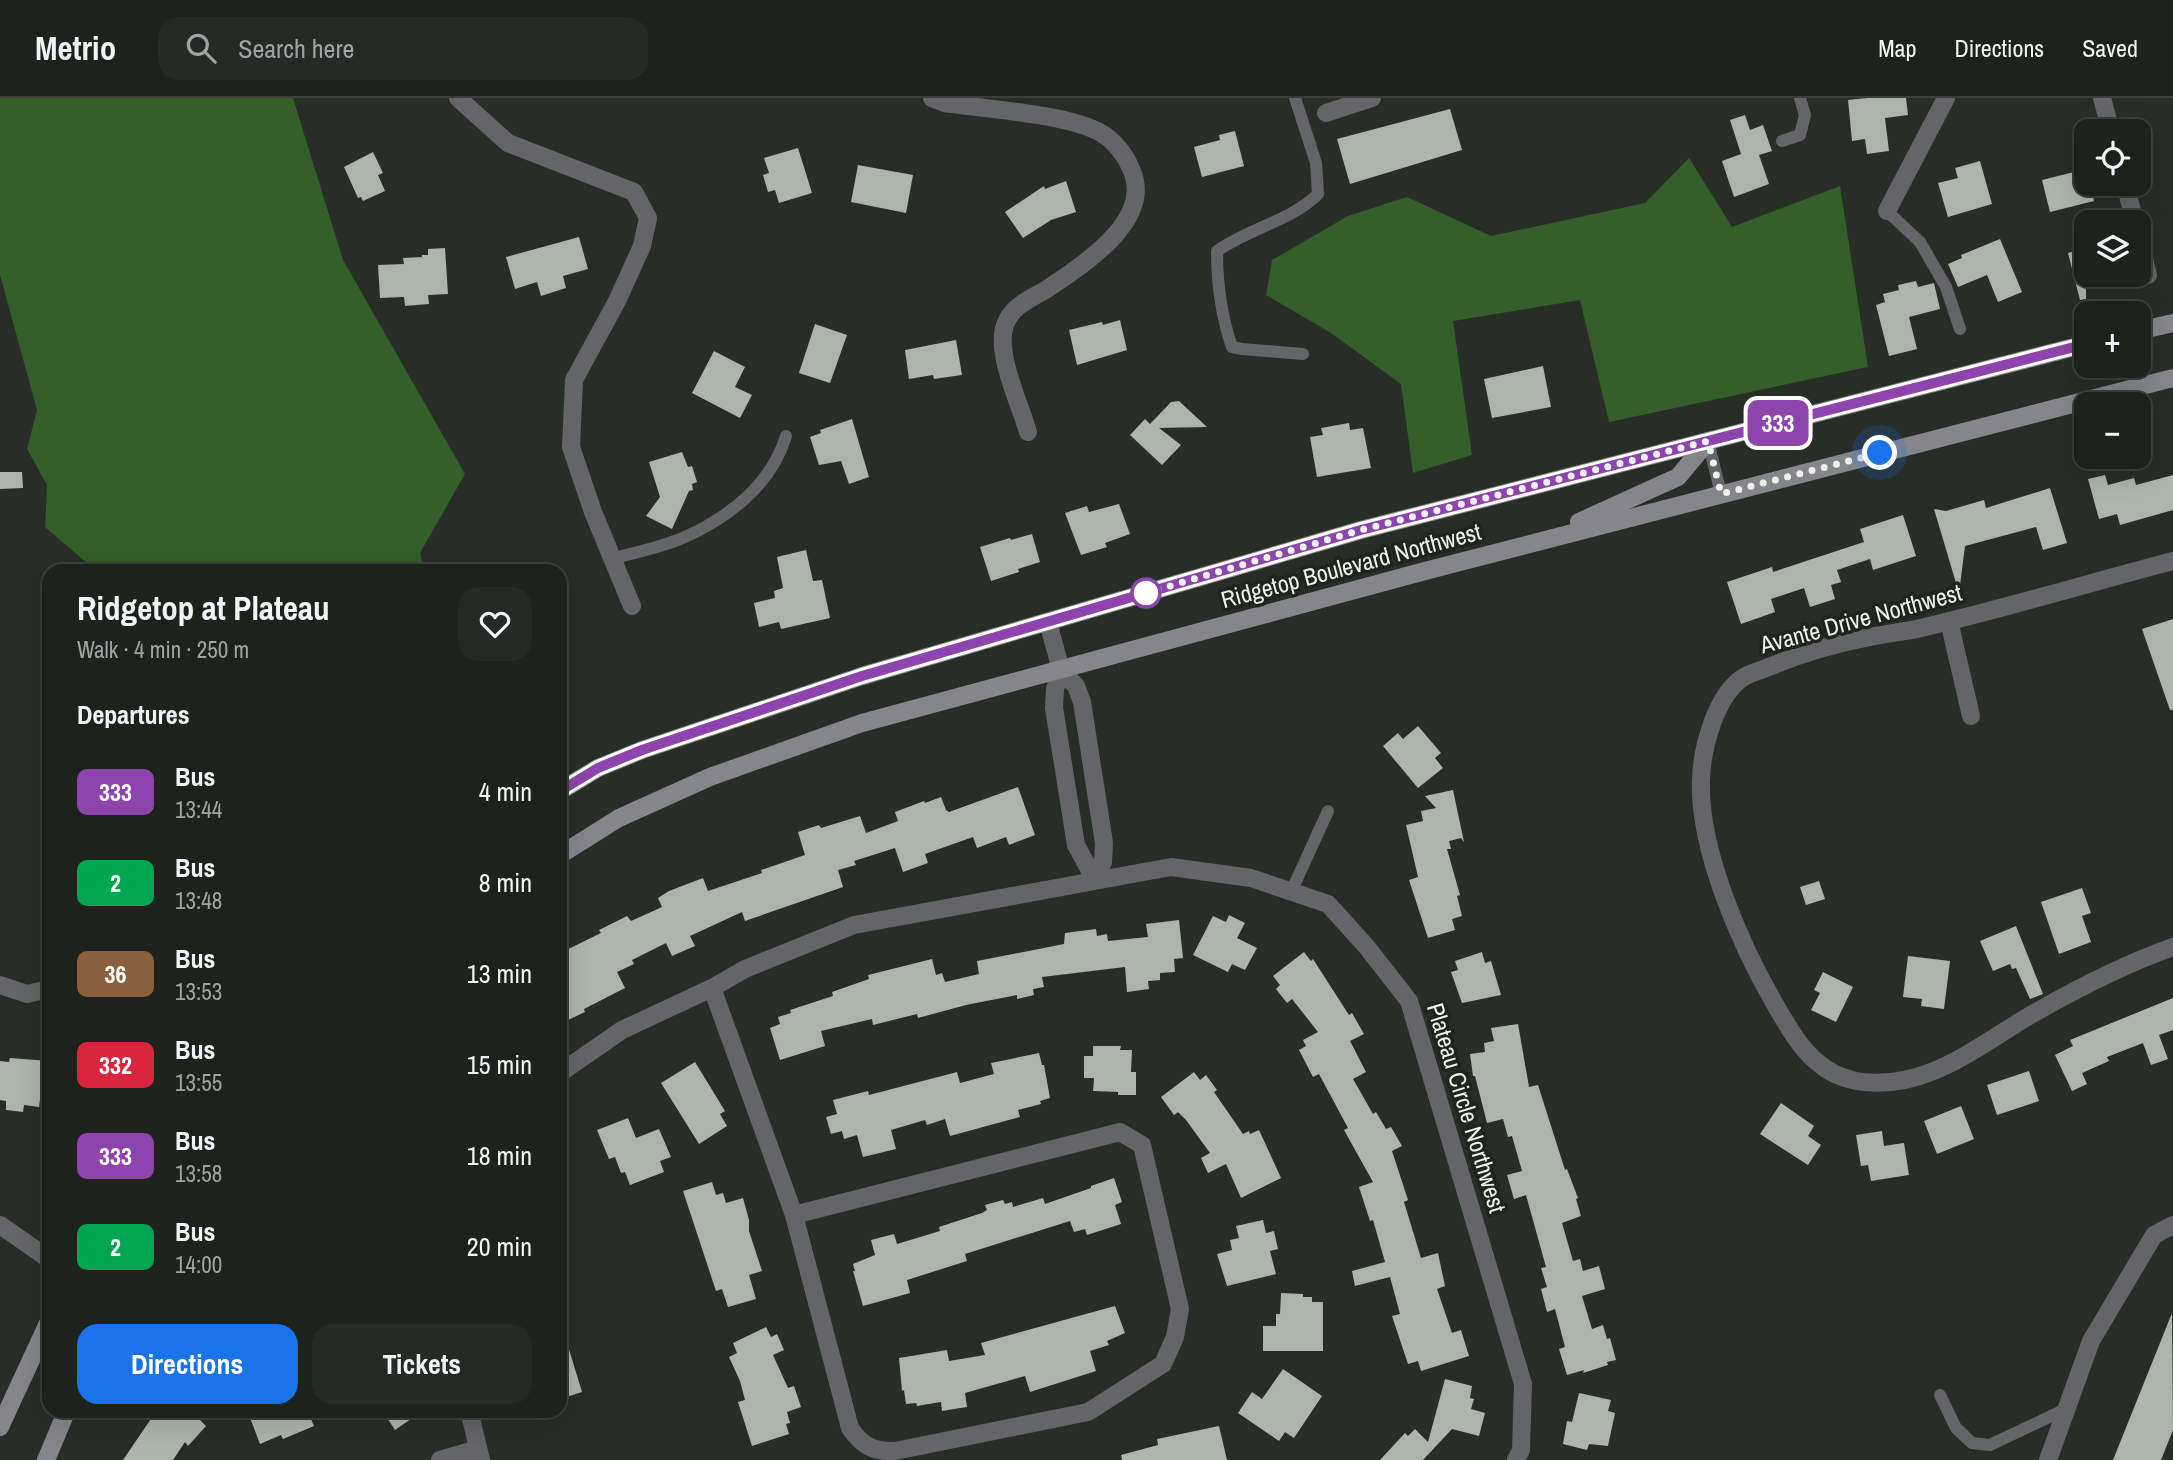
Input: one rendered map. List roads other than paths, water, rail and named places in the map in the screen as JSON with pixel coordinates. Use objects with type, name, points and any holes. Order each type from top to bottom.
[{"type":"main road","points":[[2151,328],[2173,323]]},
{"type":"main road","name":"Ridgetop Boulevard Northwest","points":[[567,786],[598,768],[642,750],[862,676],[1361,530],[2074,347]]},
{"type":"main road","name":"Ridgetop Boulevard Northwest","points":[[567,851],[619,818],[710,777],[862,723],[1528,544],[2173,378]]},
{"type":"main road","points":[[1528,544],[1678,477],[1708,441]]},
{"type":"main road","points":[[0,1427],[42,1336]]},
{"type":"main road","points":[[46,1460],[64,1418]]},
{"type":"street","points":[[458,98],[508,143],[634,192],[648,218],[642,246],[617,301],[574,380],[571,447],[593,512],[632,606]]},
{"type":"street","points":[[932,98],[945,103],[1043,117],[1102,133],[1126,156],[1137,180],[1132,213],[1111,241],[1052,286],[1014,308],[1005,326],[1003,351],[1028,432]]},
{"type":"street","points":[[1326,113],[1372,98]]},
{"type":"street","points":[[1887,211],[1945,98]]},
{"type":"street","points":[[2102,98],[2108,119]]},
{"type":"street","name":"Avante Drive Northwest","points":[[2173,561],[1919,629],[1861,639],[1803,655],[1743,678],[1726,696],[1714,718],[1705,746],[1701,780],[1704,819],[1715,867],[1734,923],[1791,1031],[1816,1062],[1839,1077],[1859,1082],[1883,1082],[1941,1070],[1971,1055],[2032,1014],[2084,986],[2141,958],[2173,947]]},
{"type":"street","points":[[1949,621],[1971,716]]},
{"type":"street","points":[[1048,622],[1061,670],[1076,685],[1084,715],[1104,843],[1103,862],[1095,880]]},
{"type":"street","points":[[1061,670],[1055,689],[1054,708],[1073,831],[1076,845],[1095,880]]},
{"type":"street","name":"Plateau Circle Northwest","points":[[567,1068],[622,1030],[712,988],[745,969],[855,925],[1171,867],[1251,878],[1328,904],[1366,946],[1409,1001],[1523,1384],[1521,1450],[1516,1460]]},
{"type":"street","points":[[0,985],[27,994],[42,991]]},
{"type":"street","points":[[712,988],[794,1215],[850,1428],[857,1439],[874,1451],[895,1451],[1088,1412],[1163,1364],[1175,1337],[1180,1309],[1142,1144],[1120,1132],[794,1215]]},
{"type":"street","points":[[0,1225],[42,1254]]},
{"type":"street","points":[[2048,1460],[2091,1341],[2154,1235],[2173,1225]]},
{"type":"street","points":[[440,1460],[480,1455],[471,1418]]},
{"type":"lane","points":[[1295,98],[1316,163],[1318,194],[1305,207],[1235,238],[1217,251],[1217,285],[1223,323],[1232,346],[1303,354]]},
{"type":"lane","points":[[1782,141],[1800,135],[1805,115],[1800,98]]},
{"type":"lane","points":[[1887,211],[1920,242],[1946,287],[1960,329]]},
{"type":"lane","points":[[612,559],[683,538],[711,524],[742,502],[763,480],[782,451],[786,436]]},
{"type":"lane","points":[[1708,441],[1721,494]]},
{"type":"lane","points":[[1291,892],[1328,811]]},
{"type":"lane","points":[[1940,1395],[1956,1428],[1972,1443],[1990,1445],[2066,1409]]}]
